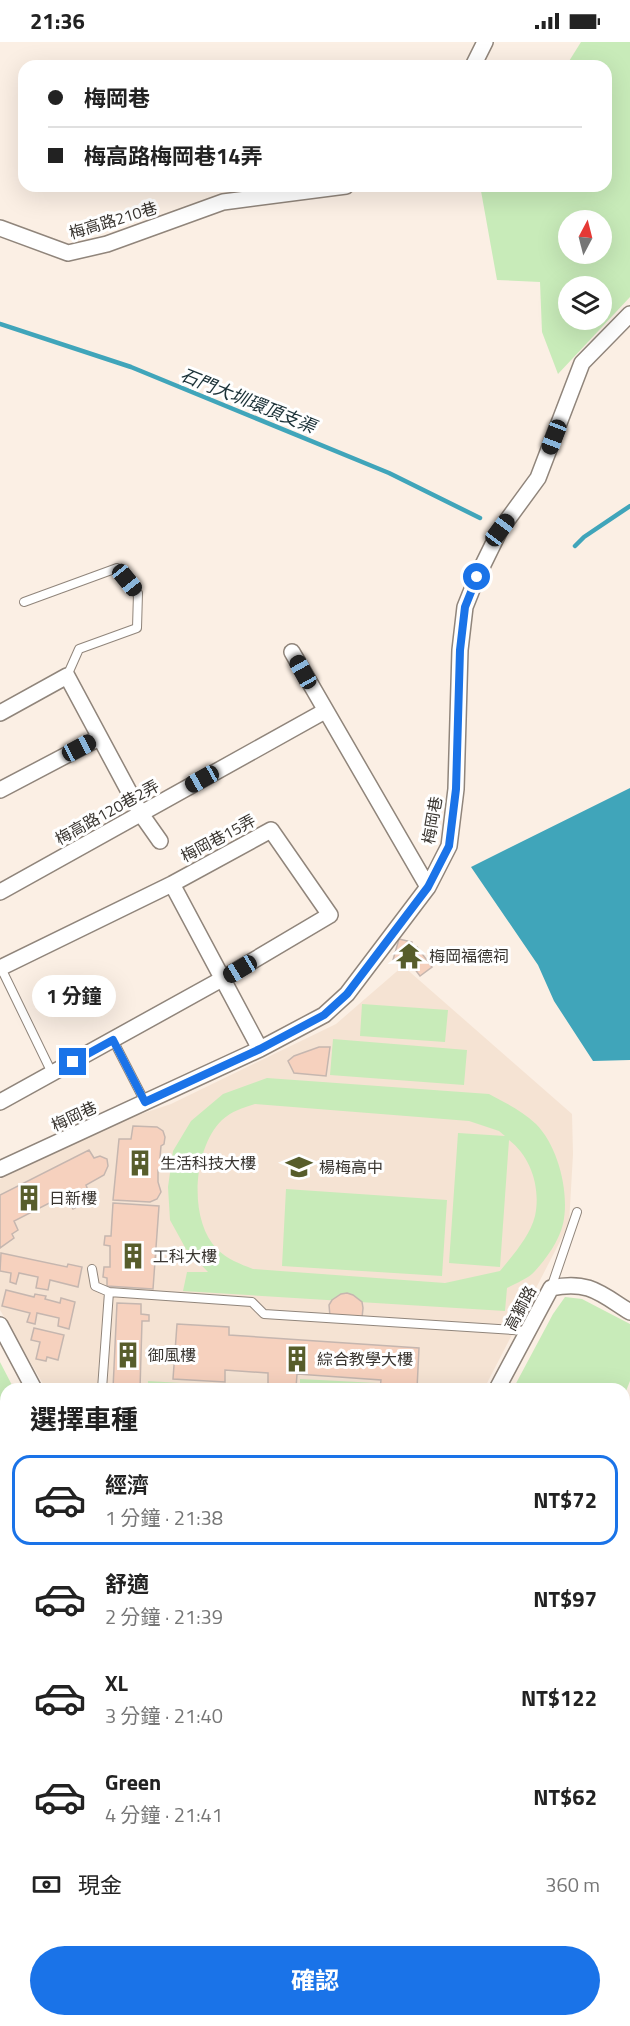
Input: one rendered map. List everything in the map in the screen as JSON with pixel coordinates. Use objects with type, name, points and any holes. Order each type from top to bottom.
[{"type":"street","points":[[476,60],[485,42]]},
{"type":"street","name":"梅高路210巷","points":[[0,228],[68,253],[107,244],[223,202],[300,192]]},
{"type":"street","name":"梅岡巷","points":[[0,1169],[260,1049],[324,1015],[347,994],[428,887],[449,846],[456,789],[460,650],[465,607],[500,530],[538,478],[582,363],[630,314]]},
{"type":"street","points":[[292,652],[428,887]]},
{"type":"street","points":[[0,713],[67,675],[141,814],[160,841]]},
{"type":"street","name":"梅高路120巷2弄","points":[[0,892],[325,711]]},
{"type":"street","points":[[0,790],[99,738]]},
{"type":"street","name":"梅岡巷15弄","points":[[0,968],[172,884],[271,830],[330,915],[222,979],[0,1102]]},
{"type":"street","name":"梅岡巷15弄","points":[[172,884],[260,1049]]},
{"type":"street","name":"高獅路","points":[[500,1383],[551,1288],[568,1284],[592,1288],[630,1312]]},
{"type":"street","points":[[0,1325],[31,1383]]},
{"type":"lane","points":[[24,602],[117,567],[138,593],[137,628],[79,649],[67,675]]},
{"type":"lane","points":[[0,968],[52,1073]]},
{"type":"lane","points":[[113,1040],[145,1102]]},
{"type":"lane","points":[[551,1288],[577,1212]]},
{"type":"lane","points":[[92,1269],[95,1286],[109,1292],[252,1302],[264,1314],[528,1331]]},
{"type":"lane","points":[[102,1383],[109,1292]]},
{"type":"shaded area","name":"楊梅高中","points":[[403,966],[572,1114],[573,1154],[569,1224],[487,1383],[43,1383],[0,1310],[0,1179],[132,1117],[171,1104],[336,1024]]},
{"type":"green space","points":[[581,42],[630,42],[630,297],[612,316],[612,276],[558,276],[558,330],[599,330],[558,374],[542,332],[540,282],[497,280],[481,192],[612,192],[612,60],[570,60]]},
{"type":"green space","points":[[362,1004],[448,1010],[445,1042],[360,1036]]},
{"type":"green space","points":[[333,1039],[467,1050],[464,1085],[330,1075]]},
{"type":"green space","points":[[267,1078],[489,1094],[531,1119],[544,1133],[556,1157],[565,1198],[563,1224],[558,1237],[548,1255],[535,1271],[507,1288],[505,1311],[183,1291],[187,1272],[208,1272],[186,1249],[170,1220],[168,1187],[173,1151],[191,1121],[223,1094]],"holes":[[[255,1104],[469,1121],[499,1131],[505,1136],[458,1133],[449,1263],[500,1267],[509,1140],[523,1155],[535,1184],[537,1205],[533,1223],[521,1245],[500,1271],[445,1283],[253,1269],[225,1256],[217,1249],[201,1221],[198,1184],[205,1148],[212,1132],[222,1120],[237,1110]]]},
{"type":"green space","points":[[286,1189],[447,1200],[442,1276],[282,1266]]},
{"type":"green space","points":[[565,1297],[582,1299],[630,1324],[629,1383],[516,1383],[553,1314]]},
{"type":"green space","points":[[0,1362],[11,1383],[0,1383]]},
{"type":"green space","points":[[300,1379],[377,1383],[300,1383]]},
{"type":"green space","points":[[148,1381],[181,1383],[148,1383]]},
{"type":"water","points":[[630,788],[630,1060],[593,1061],[554,1001],[538,965],[471,867]]},
{"type":"building","name":"梅岡福德祠","points":[[399,939],[412,942],[410,952],[417,947],[432,967],[420,976],[408,960],[407,964],[393,960]]},
{"type":"building","points":[[319,1047],[330,1047],[326,1076],[294,1073],[288,1061],[294,1056]]},
{"type":"building","name":"生活科技大樓","points":[[133,1126],[157,1127],[163,1131],[165,1137],[164,1144],[161,1146],[160,1158],[164,1161],[165,1166],[158,1170],[161,1192],[157,1199],[150,1202],[113,1200],[119,1139],[131,1139]]},
{"type":"building","name":"日新樓","points":[[89,1150],[94,1158],[100,1156],[107,1159],[108,1166],[104,1175],[86,1185],[89,1193],[86,1196],[88,1201],[73,1209],[65,1195],[14,1221],[18,1230],[12,1234],[14,1238],[0,1248],[0,1195]]},
{"type":"building","name":"工科大樓","points":[[113,1203],[159,1206],[153,1289],[107,1286],[107,1278],[103,1277],[104,1267],[110,1267],[110,1246],[104,1245],[105,1236],[111,1236]]},
{"type":"building","points":[[1,1253],[67,1267],[68,1264],[82,1267],[78,1287],[50,1280],[48,1290],[36,1288],[38,1277],[19,1273],[16,1284],[10,1282],[11,1273],[0,1271]]},
{"type":"building","points":[[6,1290],[34,1297],[35,1294],[46,1296],[45,1299],[60,1303],[61,1298],[75,1302],[69,1329],[58,1326],[59,1318],[37,1313],[35,1324],[27,1322],[30,1313],[2,1306]]},
{"type":"building","points":[[347,1293],[362,1302],[362,1318],[330,1316],[329,1305],[332,1300]]},
{"type":"building","name":"御風樓","points":[[117,1303],[141,1304],[141,1314],[149,1315],[149,1321],[142,1321],[140,1383],[113,1383]]},
{"type":"building","name":"綜合教學大樓","points":[[177,1324],[229,1327],[229,1335],[419,1348],[417,1383],[381,1383],[381,1380],[297,1374],[296,1383],[268,1383],[268,1373],[225,1370],[225,1382],[173,1379]]},
{"type":"building","points":[[34,1328],[64,1335],[58,1360],[47,1357],[46,1361],[36,1359],[40,1342],[31,1340]]},
{"type":"waterway","name":"石門大圳環頂支渠","points":[[0,324],[131,367],[389,473],[480,518]]},
{"type":"waterway","name":"石門大圳環頂支渠","points":[[575,546],[584,537],[630,506]]},
{"type":"place","name":"梅岡福德祠","points":[[409,956]]},
{"type":"place","name":"生活科技大樓","points":[[140,1163]]},
{"type":"place","name":"楊梅高中","points":[[299,1167]]},
{"type":"place","name":"日新樓","points":[[29,1198]]},
{"type":"place","name":"工科大樓","points":[[133,1256]]},
{"type":"place","name":"御風樓","points":[[128,1355]]},
{"type":"place","name":"綜合教學大樓","points":[[297,1359]]},
{"type":"route","points":[[73,1062],[113,1040],[145,1102],[260,1049],[324,1015],[347,994],[428,887],[449,846],[456,789],[460,650],[465,607],[477,577]]}]
